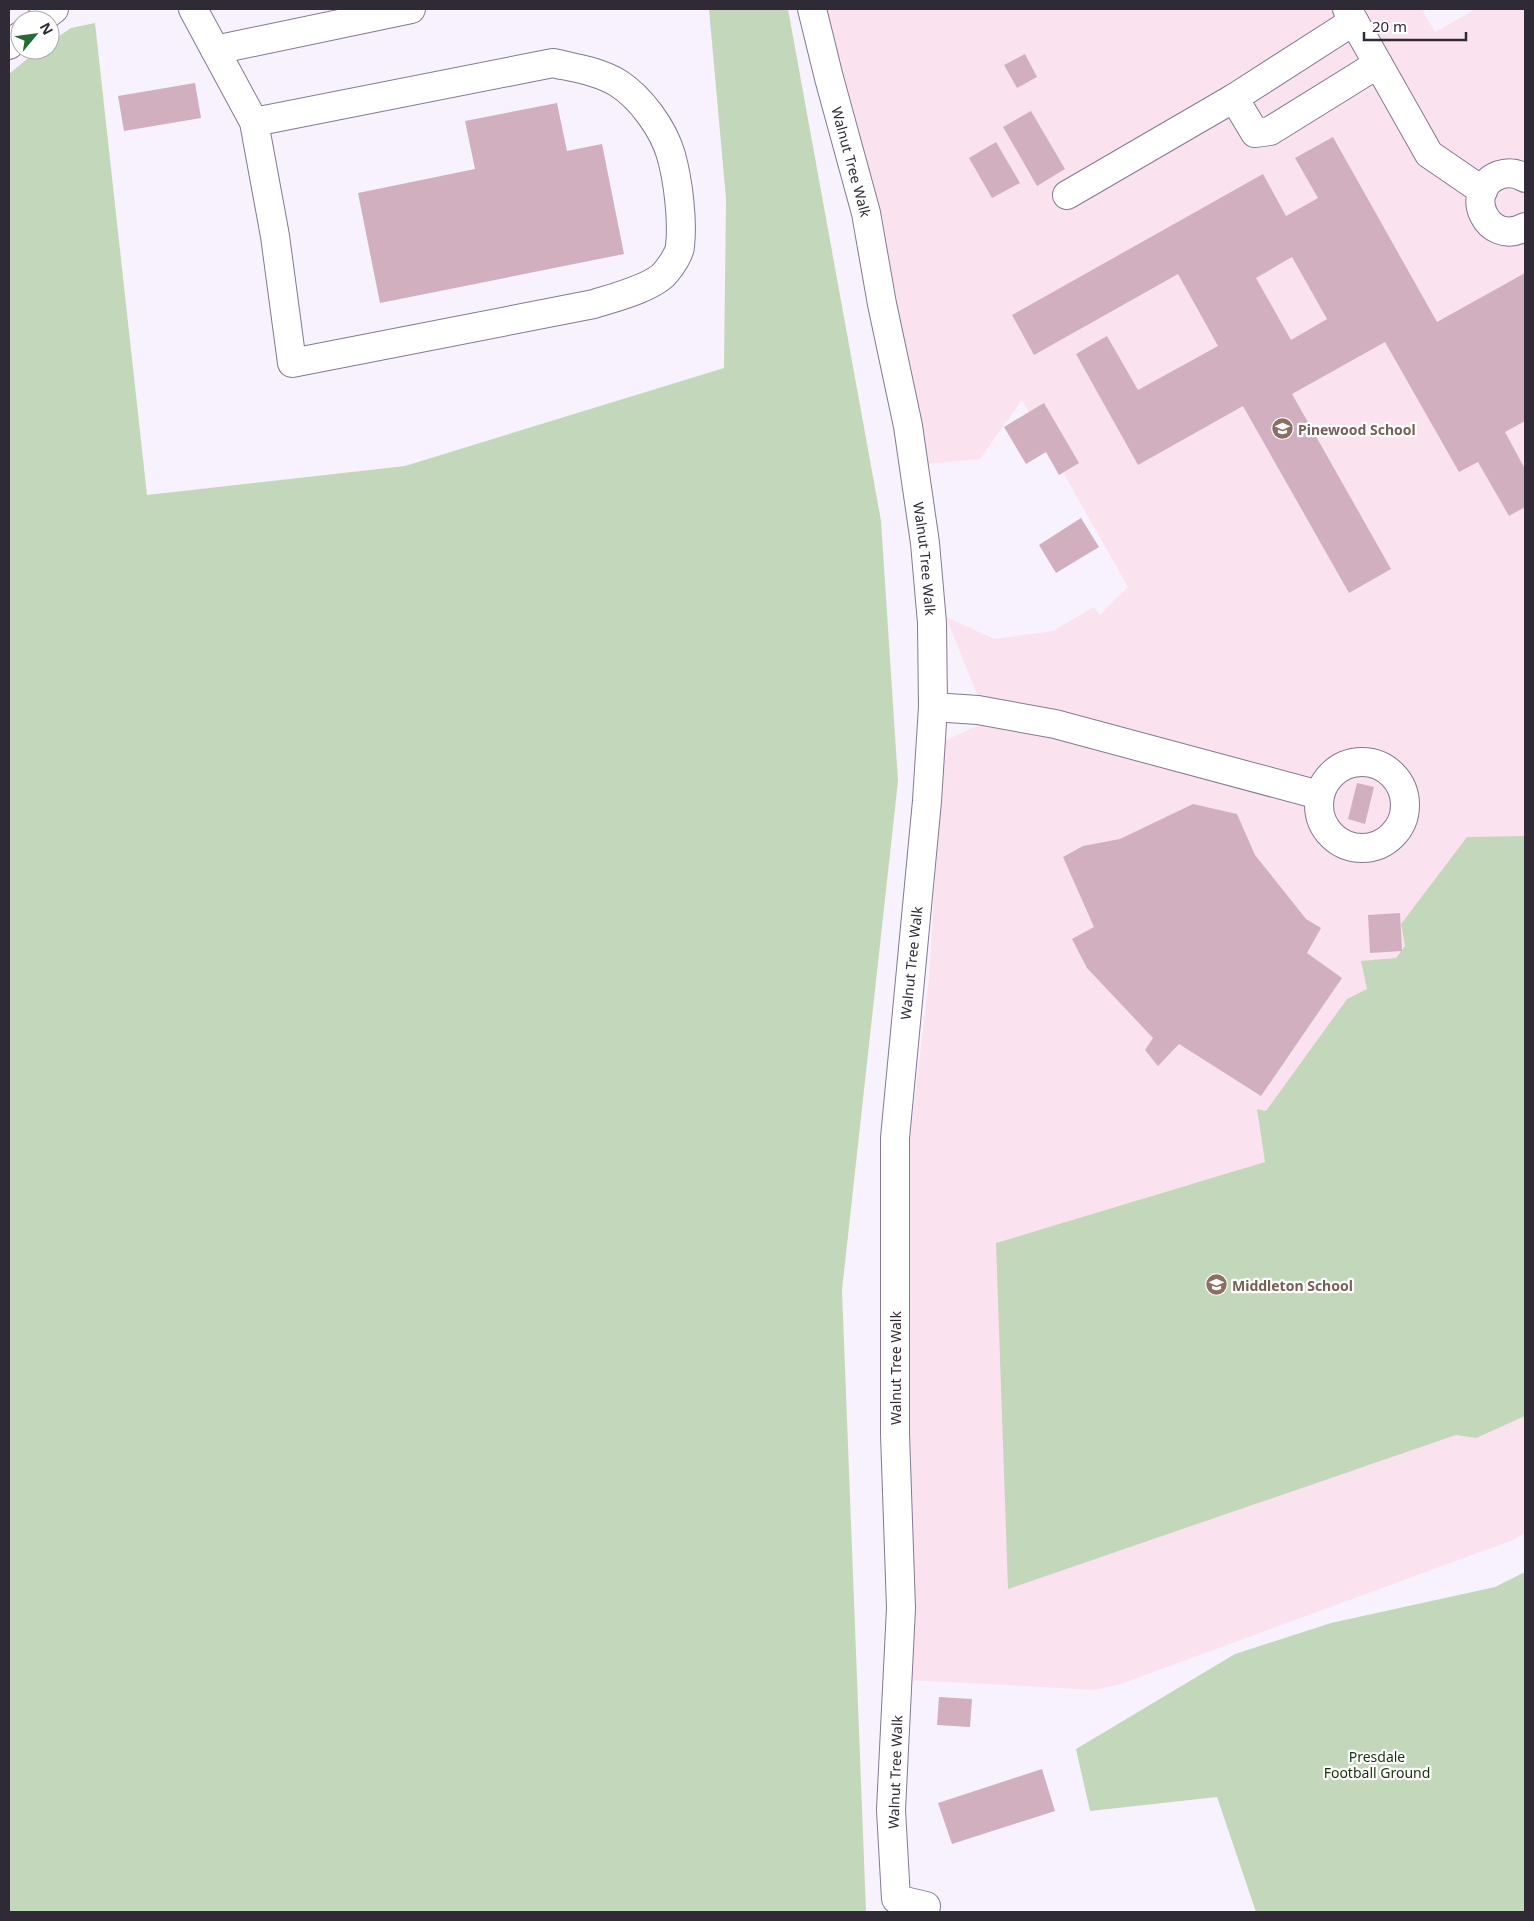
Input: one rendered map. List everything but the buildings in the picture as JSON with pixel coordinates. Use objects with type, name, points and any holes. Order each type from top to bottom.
[{"type":"street","points":[[193,9],[254,122],[275,236],[292,363],[594,304],[636,291],[666,274],[680,248],[680,211],[671,155],[656,123],[635,98],[617,83],[587,70],[553,63],[254,122]]},
{"type":"street","points":[[215,50],[411,9]]},
{"type":"street","name":"Walnut Tree Walk","points":[[812,9],[866,213],[882,304],[908,426],[926,561],[932,623],[933,706],[927,801],[895,1138],[895,1434],[902,1608],[891,1810],[896,1899],[926,1906]]},
{"type":"street","points":[[1067,195],[1234,98],[1351,15],[1429,154],[1483,191]]},
{"type":"street","points":[[1234,98],[1255,133],[1270,131],[1378,64]]},
{"type":"street","points":[[1525,178],[1514,173],[1504,173],[1487,183],[1483,191],[1481,210],[1492,226],[1510,232],[1525,227]]},
{"type":"street","points":[[933,706],[978,710],[1055,724],[1319,795]]},
{"type":"shaded area","points":[[827,9],[1422,9],[1435,32],[1476,9],[1525,9],[1525,1533],[1513,1540],[1121,1684],[1096,1690],[908,1680],[904,1431],[910,1139],[929,978],[944,741],[977,726],[980,702],[946,617],[994,639],[1053,631],[1094,607],[1100,615],[1128,587],[1022,400],[980,459],[916,465],[870,196]]},
{"type":"green space","points":[[709,9],[788,9],[881,521],[898,781],[842,1290],[866,1912],[9,1912],[9,74],[26,60],[60,60],[60,35],[71,28],[95,23],[147,495],[405,466],[724,368],[726,199]]},
{"type":"green space","points":[[1525,836],[1525,1416],[1476,1438],[1456,1435],[1008,1589],[996,1243],[1265,1162],[1257,1109],[1266,1111],[1347,999],[1367,989],[1361,961],[1396,958],[1405,946],[1401,924],[1467,837]]},
{"type":"green space","name":"Presdale Football Ground","points":[[1525,1572],[1525,1912],[1256,1912],[1217,1797],[1090,1811],[1076,1749],[1235,1654],[1331,1623],[1495,1587]]},
{"type":"place","name":"Pinewood School","points":[[1282,429]]},
{"type":"place","name":"Middleton School","points":[[1216,1285]]}]
